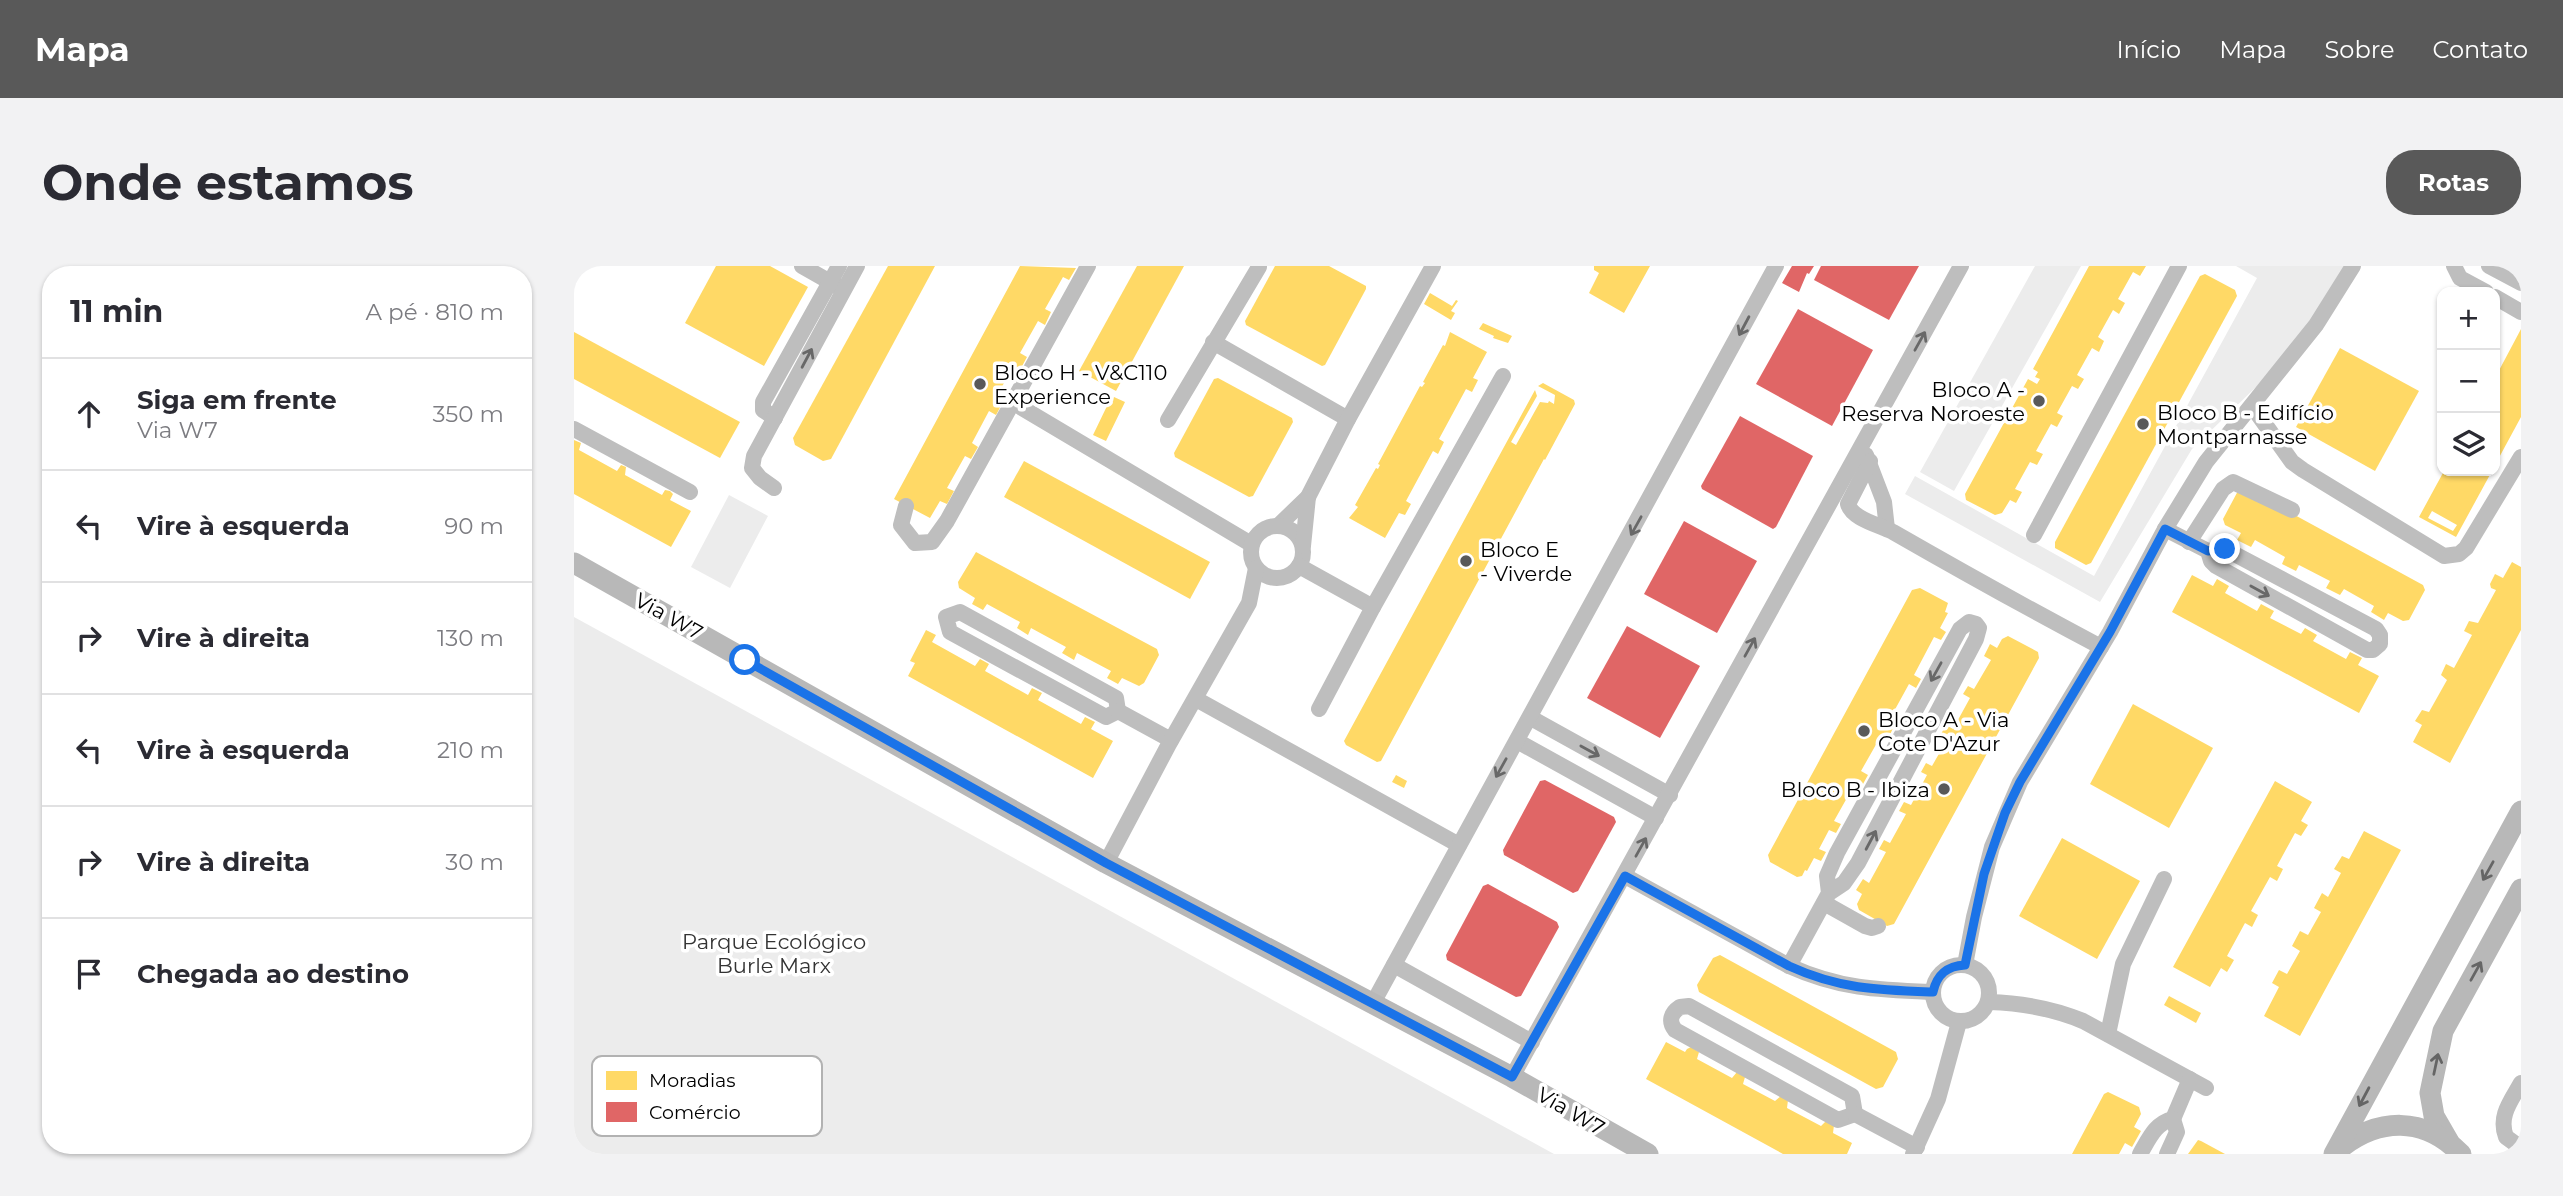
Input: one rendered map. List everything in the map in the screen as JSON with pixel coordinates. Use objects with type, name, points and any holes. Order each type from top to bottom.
[{"type":"main road","name":"Via W7","points":[[574,563],[1106,863],[1512,1077],[1648,1154]]},
{"type":"main road","points":[[2334,1154],[2521,811]]},
{"type":"main road","points":[[2455,1148],[2434,1116],[2430,1093],[2443,1031],[2521,889]]},
{"type":"main road","points":[[2334,1154],[2354,1137],[2379,1127],[2399,1125],[2426,1129],[2455,1148]]},
{"type":"street","points":[[802,266],[837,286]]},
{"type":"street","points":[[837,286],[839,266]]},
{"type":"street","points":[[774,488],[752,468],[754,456],[775,418],[763,410],[763,402],[837,286],[857,266]]},
{"type":"street","points":[[906,506],[901,526],[915,543],[932,542],[947,521],[1088,266]]},
{"type":"street","points":[[1282,578],[1268,577],[1255,568],[1251,561],[1251,544],[1262,529],[1279,525],[1308,496],[1433,266]]},
{"type":"street","points":[[1373,1003],[1776,266]]},
{"type":"street","points":[[1512,1077],[1961,266]]},
{"type":"street","points":[[2034,535],[2179,266]]},
{"type":"street","points":[[1965,965],[1984,874],[2005,813],[2020,782],[2101,647],[2165,529],[2206,462],[2316,325],[2353,266]]},
{"type":"street","points":[[2454,266],[2460,278],[2477,287]]},
{"type":"street","points":[[2489,266],[2521,283]]},
{"type":"street","points":[[1168,420],[1259,267]]},
{"type":"street","points":[[2500,300],[2521,312]]},
{"type":"street","points":[[1213,342],[1348,419]]},
{"type":"street","points":[[1319,709],[1503,376]]},
{"type":"street","points":[[1012,402],[1251,544]]},
{"type":"street","points":[[2252,405],[2287,455],[2303,470],[2444,556],[2459,554],[2466,548],[2521,457]]},
{"type":"street","points":[[574,429],[690,492]]},
{"type":"street","points":[[1861,446],[1870,461],[1884,502],[1887,529]]},
{"type":"street","points":[[1870,461],[1854,491],[1850,509],[2101,647]]},
{"type":"street","points":[[2189,542],[2223,489],[2233,482],[2292,510]]},
{"type":"street","points":[[1249,603],[1300,566],[1308,496]]},
{"type":"street","points":[[1279,525],[1296,533],[1303,548]]},
{"type":"street","points":[[2165,529],[2208,551],[2225,549],[2364,623],[2378,632],[2380,644],[2370,650],[2355,643],[2216,566],[2208,551]]},
{"type":"street","points":[[1300,566],[1373,607]]},
{"type":"street","points":[[1106,863],[1171,740],[1249,603],[1255,568]]},
{"type":"street","points":[[960,612],[1116,698],[1118,711],[1106,717],[950,632],[946,617],[960,612]]},
{"type":"street","points":[[1789,966],[1827,898],[1844,883],[1871,841],[1979,633],[1976,624],[1969,622],[1960,629],[1848,830],[1827,876],[1827,898]]},
{"type":"street","points":[[1196,699],[1459,845]]},
{"type":"street","points":[[1118,711],[1171,740]]},
{"type":"street","points":[[1531,718],[1670,795]]},
{"type":"street","points":[[1517,741],[1656,818]]},
{"type":"street","points":[[1625,876],[1789,966],[1839,985],[1933,992]]},
{"type":"street","points":[[2108,1034],[2123,964],[2164,879]]},
{"type":"street","points":[[1827,898],[1865,926],[1878,926]]},
{"type":"street","points":[[1394,965],[1532,1042]]},
{"type":"street","points":[[1965,965],[1980,971],[1985,978],[1989,985],[1989,1002],[1974,1019],[1959,1022],[1940,1012],[1933,992],[1935,983],[1947,968],[1965,965]]},
{"type":"street","points":[[1989,1002],[2042,1006],[2084,1021],[2206,1088]]},
{"type":"street","points":[[1855,1114],[1838,1120],[1675,1030],[1671,1021],[1672,1015],[1680,1007],[1689,1006],[1852,1096],[1855,1114],[1915,1151],[1938,1098],[1959,1022]]},
{"type":"street","points":[[2167,1154],[2177,1132],[2173,1119],[2190,1079]]},
{"type":"street","points":[[2521,1083],[2502,1121],[2506,1137],[2521,1148]]},
{"type":"street","points":[[2140,1154],[2153,1131],[2166,1120],[2173,1119]]},
{"type":"green space","points":[[2035,266],[2081,266],[1954,491],[1920,472]]},
{"type":"green space","points":[[2236,266],[2353,266],[2319,326],[2192,449],[2100,602],[1905,494],[1915,476],[2094,576],[2257,278]]},
{"type":"green space","points":[[729,495],[768,516],[730,588],[691,567]]},
{"type":"green space","name":"Parque Ecológico Burle Marx","points":[[574,617],[1554,1154],[574,1154]]},
{"type":"building: Moradias","points":[[716,266],[770,266],[808,287],[764,366],[685,323]]},
{"type":"building: Moradias","points":[[888,266],[935,266],[831,459],[823,461],[795,445],[793,438]]},
{"type":"building: Moradias","name":"Bloco H - V&C110 Experience","points":[[1020,266],[1076,268],[1069,280],[1063,277],[1045,309],[1051,312],[1045,325],[1038,321],[1020,353],[1027,357],[1020,370],[1013,366],[996,398],[1003,402],[996,415],[989,411],[972,443],[978,447],[971,459],[965,456],[947,488],[954,491],[947,504],[940,501],[930,518],[894,499]]},
{"type":"building: Moradias","points":[[1137,266],[1184,266],[1116,391],[1079,371]]},
{"type":"building: Moradias","points":[[1275,266],[1329,266],[1366,286],[1325,365],[1322,366],[1246,325],[1245,321]]},
{"type":"building: Moradias","points":[[1594,266],[1650,266],[1624,313],[1589,293],[1599,273],[1594,270]]},
{"type":"building: Moradias","name":"Bloco A - Reserva Noroeste","points":[[2089,266],[2146,266],[2140,276],[2133,272],[2118,299],[2125,303],[2119,314],[2113,310],[2098,337],[2104,341],[2099,352],[2092,348],[2077,375],[2084,379],[2078,389],[2072,386],[2057,413],[2063,416],[2057,427],[2051,424],[2036,451],[2043,454],[2037,465],[2030,462],[2015,489],[2022,492],[2016,503],[2010,500],[2002,513],[1995,515],[1966,500],[1965,494],[2028,379],[2037,384],[2040,379],[2035,377],[2038,372],[2033,369]]},
{"type":"building: Moradias","name":"Bloco B - Edifício Montparnasse","points":[[2205,274],[2235,290],[2237,296],[2091,563],[2086,565],[2055,548],[2055,542],[2200,276]]},
{"type":"building: Moradias","points":[[1430,293],[1452,306],[1458,301],[1451,311],[1455,313],[1451,320],[1424,304]]},
{"type":"building: Moradias","points":[[1483,323],[1512,336],[1508,343],[1479,329]]},
{"type":"building: Moradias","points":[[2521,329],[2521,417],[2500,456],[2500,413],[2500,369]]},
{"type":"building: Moradias","points":[[574,332],[740,422],[720,458],[574,379]]},
{"type":"building: Moradias","points":[[1450,332],[1487,352],[1473,378],[1478,380],[1472,392],[1466,389],[1439,439],[1444,442],[1438,454],[1433,451],[1406,501],[1411,504],[1405,515],[1399,513],[1385,538],[1349,518],[1358,507],[1355,505],[1376,468],[1378,469],[1378,464],[1420,386],[1425,383],[1423,382],[1443,345],[1445,346]]},
{"type":"building: Moradias","points":[[2340,348],[2419,391],[2375,471],[2296,427]]},
{"type":"building: Moradias","points":[[1218,378],[1292,418],[1293,422],[1253,496],[1249,497],[1175,457],[1174,453],[1214,379]]},
{"type":"building: Moradias","name":"Bloco E - Viverde","points":[[1543,383],[1574,400],[1575,404],[1381,761],[1377,762],[1346,745],[1344,741],[1535,390],[1537,396],[1511,442],[1516,445],[1540,402],[1549,401],[1554,404],[1555,395],[1538,386]]},
{"type":"building: Moradias","points":[[1114,397],[1125,402],[1106,441],[1093,435]]},
{"type":"building: Moradias","points":[[574,440],[581,443],[579,450],[617,471],[621,465],[626,467],[625,475],[662,495],[665,490],[670,491],[673,494],[670,500],[691,511],[671,547],[574,494]]},
{"type":"building: Moradias","points":[[1024,461],[1210,562],[1190,599],[1004,497]]},
{"type":"building: Moradias","points":[[2441,476],[2489,476],[2456,537],[2419,517]],"holes":[[[2432,511],[2457,525],[2453,531],[2428,518]]]},
{"type":"building: Moradias","points":[[2245,488],[2423,585],[2425,590],[2409,620],[2403,621],[2388,613],[2384,620],[2371,612],[2374,606],[2344,589],[2340,595],[2326,588],[2330,581],[2299,565],[2296,571],[2282,564],[2285,557],[2255,540],[2251,547],[2237,540],[2241,533],[2225,525],[2223,519],[2239,489]]},
{"type":"building: Moradias","points":[[976,552],[1157,649],[1159,655],[1144,683],[1139,686],[1122,678],[1118,684],[1107,678],[1111,671],[1077,653],[1074,660],[1062,653],[1066,647],[1031,628],[1028,635],[1017,628],[1020,622],[987,604],[983,610],[972,604],[975,598],[959,588],[958,582]]},
{"type":"building: Moradias","points":[[2512,562],[2521,567],[2521,630],[2450,763],[2413,742],[2422,725],[2415,721],[2422,710],[2429,712],[2447,680],[2441,675],[2446,664],[2454,668],[2472,635],[2464,631],[2469,621],[2478,623],[2496,590],[2491,588],[2490,584],[2495,574],[2503,578]]},
{"type":"building: Moradias","points":[[2192,575],[2213,586],[2217,579],[2229,586],[2225,593],[2257,611],[2261,604],[2274,611],[2270,618],[2301,634],[2305,628],[2317,635],[2313,641],[2346,659],[2350,652],[2362,658],[2358,665],[2379,676],[2359,713],[2172,612]]},
{"type":"building: Moradias","name":"Bloco A - Via Cote D'Azur","points":[[1920,588],[1948,603],[1945,612],[1948,613],[1940,628],[1946,632],[1941,640],[1934,637],[1914,675],[1921,679],[1916,688],[1909,684],[1887,724],[1893,728],[1889,737],[1882,734],[1861,771],[1868,775],[1863,784],[1857,780],[1834,821],[1841,824],[1836,833],[1829,830],[1819,849],[1826,852],[1821,861],[1814,858],[1807,871],[1797,877],[1770,862],[1768,855],[1912,590]]},
{"type":"building: Moradias","points":[[926,630],[936,635],[932,642],[975,666],[980,659],[989,664],[985,671],[1028,695],[1032,688],[1042,693],[1038,700],[1081,724],[1085,717],[1095,722],[1091,729],[1113,741],[1093,778],[908,676],[915,663],[910,661]]},
{"type":"building: Moradias","name":"Bloco B - Ibiza","points":[[2008,636],[2038,652],[2039,658],[1894,924],[1887,926],[1859,910],[1857,904],[1862,894],[1856,890],[1863,879],[1869,883],[1886,852],[1879,849],[1884,840],[1890,843],[1906,814],[1899,811],[1904,802],[1911,805],[1927,775],[1921,772],[1926,763],[1932,766],[1948,738],[1941,734],[1946,725],[1953,729],[1970,698],[1963,694],[1968,686],[1974,689],[1991,660],[1984,656],[1990,644],[1997,648],[2002,639]]},
{"type":"building: Moradias","points":[[2133,704],[2213,748],[2169,828],[2090,784]]},
{"type":"building: Moradias","points":[[1396,775],[1407,781],[1404,788],[1392,782]]},
{"type":"building: Moradias","points":[[2275,781],[2312,802],[2301,821],[2308,825],[2301,836],[2295,833],[2277,866],[2283,869],[2277,881],[2270,877],[2251,911],[2258,915],[2252,927],[2245,923],[2227,956],[2234,960],[2227,972],[2221,968],[2210,987],[2173,967]]},
{"type":"building: Moradias","points":[[2364,831],[2401,850],[2300,1036],[2264,1016],[2279,987],[2272,983],[2279,970],[2287,974],[2300,951],[2292,946],[2300,931],[2308,935],[2321,912],[2314,908],[2322,893],[2328,897],[2341,873],[2334,869],[2342,856],[2349,859]]},
{"type":"building: Moradias","points":[[2062,838],[2140,881],[2097,959],[2019,916]]},
{"type":"building: Moradias","points":[[1720,955],[1896,1052],[1898,1059],[1883,1087],[1876,1089],[1699,992],[1697,985],[1713,958]]},
{"type":"building: Moradias","points":[[2169,996],[2201,1013],[2196,1023],[2164,1005]]},
{"type":"building: Moradias","points":[[1666,1042],[1685,1052],[1691,1047],[1699,1052],[1697,1059],[1732,1078],[1737,1072],[1745,1077],[1743,1084],[1775,1101],[1781,1096],[1788,1100],[1787,1108],[1821,1126],[1826,1121],[1834,1125],[1833,1133],[1852,1143],[1847,1154],[1783,1154],[1646,1079]]},
{"type":"building: Moradias","points":[[2108,1092],[2139,1107],[2141,1114],[2134,1127],[2141,1131],[2132,1147],[2125,1143],[2119,1154],[2072,1154],[2104,1094]]},
{"type":"building: Moradias","points":[[2198,1140],[2201,1141],[2225,1154],[2188,1154]]},
{"type":"building: Comércio","points":[[1792,266],[1814,266],[1809,274],[1807,273],[1799,292],[1782,283]]},
{"type":"building: Comércio","points":[[1821,266],[1919,266],[1889,320],[1814,280]]},
{"type":"building: Comércio","points":[[1798,309],[1873,350],[1832,426],[1756,384]]},
{"type":"building: Comércio","points":[[1740,416],[1813,456],[1773,529],[1701,486]]},
{"type":"building: Comércio","points":[[1684,521],[1757,561],[1717,633],[1644,594]]},
{"type":"building: Comércio","points":[[1627,626],[1700,666],[1660,738],[1587,698]]},
{"type":"building: Comércio","points":[[1545,780],[1614,817],[1616,822],[1578,891],[1573,893],[1504,855],[1503,850],[1540,781]]},
{"type":"building: Comércio","points":[[1488,884],[1557,922],[1559,927],[1521,996],[1516,997],[1447,960],[1446,955],[1483,886]]},
{"type":"place","name":"Bloco H - V&C110 Experience","points":[[980,384]]},
{"type":"place","name":"Bloco A - Reserva Noroeste","points":[[2039,401]]},
{"type":"place","name":"Bloco B - Edifício Montparnasse","points":[[2143,424]]},
{"type":"place","name":"Bloco E - Viverde","points":[[1466,561]]},
{"type":"place","name":"Bloco A - Via Cote D'Azur","points":[[1864,731]]},
{"type":"place","name":"Bloco B - Ibiza","points":[[1944,789]]},
{"type":"route","points":[[745,660],[1106,863],[1512,1077],[1625,876],[1814,978],[1861,988],[1933,992],[1935,983],[1947,968],[1965,965],[1984,874],[2005,813],[2020,782],[2110,632],[2165,529],[2208,551],[2225,549]]}]
